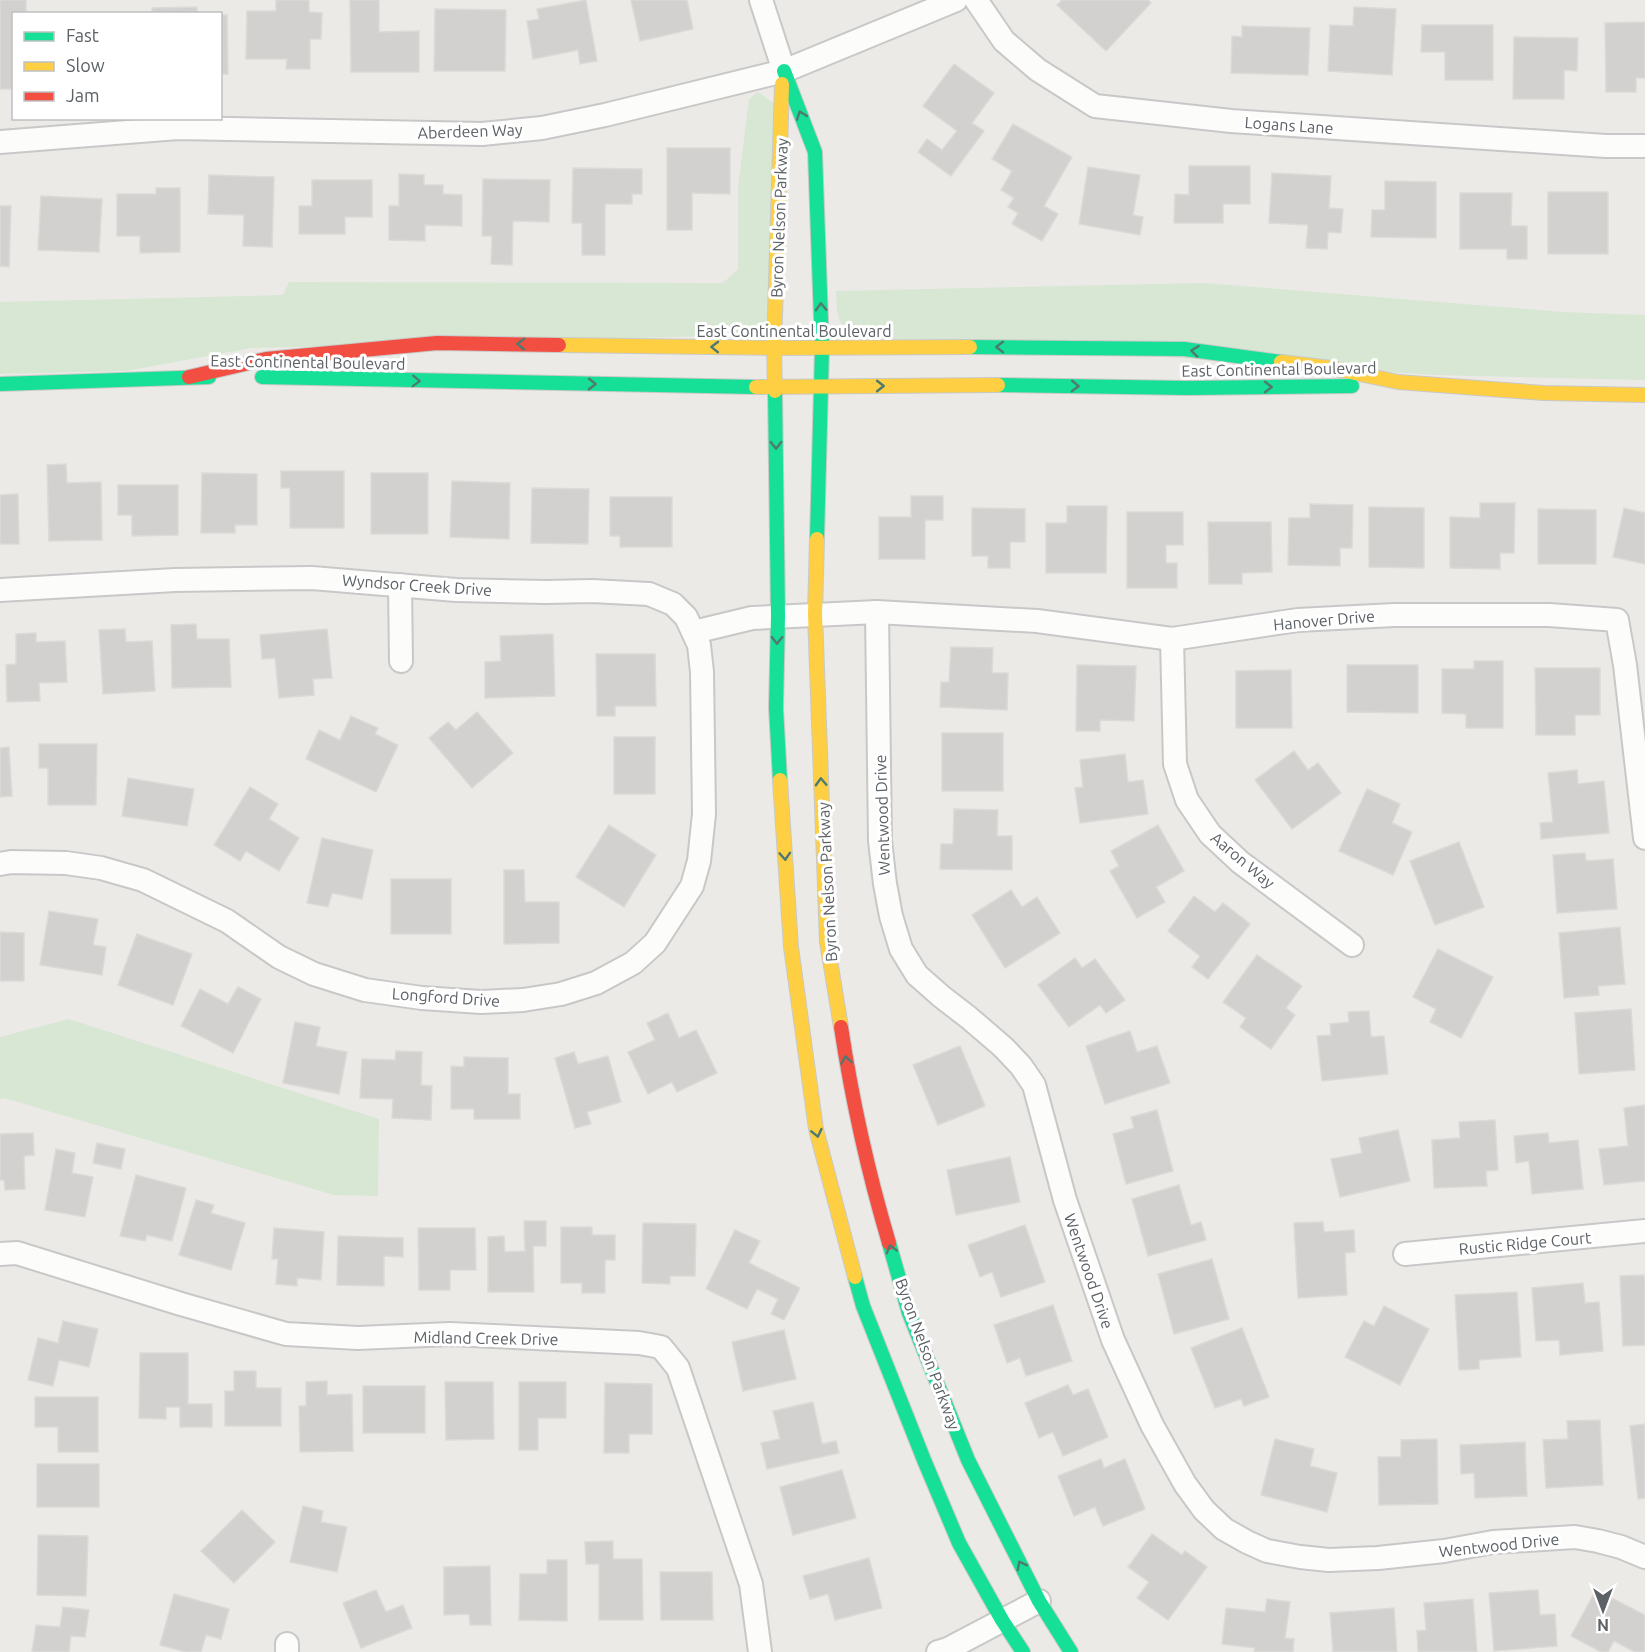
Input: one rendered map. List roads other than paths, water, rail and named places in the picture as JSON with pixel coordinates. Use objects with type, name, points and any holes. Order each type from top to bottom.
[{"type":"street","name":"Byron Nelson Parkway","points":[[761,0],[784,71],[815,153],[822,348],[815,614],[827,942],[849,1079],[872,1186],[909,1313],[968,1460],[1039,1601],[1071,1652]]},
{"type":"street","name":"Aberdeen Way","points":[[0,142],[178,128],[492,133],[542,128],[784,71],[956,0]]},
{"type":"street","name":"Logans Lane","points":[[976,0],[1004,41],[1038,70],[1095,106],[1231,121],[1645,147]]},
{"type":"street","name":"Byron Nelson Parkway","points":[[784,71],[774,348],[778,616],[776,708],[791,947],[816,1129],[862,1306],[959,1543],[1002,1620],[1023,1652]]},
{"type":"street","name":"East Continental Boulevard","points":[[189,376],[266,359],[437,343],[774,348],[1184,349],[1331,368],[1398,382],[1544,393],[1645,395]]},
{"type":"street","name":"East Continental Boulevard","points":[[0,384],[189,376],[775,387],[999,385],[1181,388],[1315,387],[1398,382]]},
{"type":"street","name":"Wyndsor Creek Drive","points":[[0,590],[175,580],[312,578],[456,590],[592,591],[649,594],[673,604],[686,617],[694,632]]},
{"type":"street","points":[[400,585],[401,661]]},
{"type":"street","name":"Hanover Drive","points":[[815,614],[877,612],[1037,621],[1172,639],[1298,620],[1394,615],[1550,615],[1617,620],[1625,665],[1645,837]]},
{"type":"street","name":"Wentwood Drive","points":[[877,612],[880,841],[891,916],[901,949],[917,975],[1003,1047],[1021,1066],[1034,1085],[1065,1200],[1113,1340],[1152,1425],[1185,1484],[1204,1510],[1224,1529],[1247,1542],[1267,1551],[1300,1557],[1329,1560],[1378,1558],[1444,1551],[1493,1542],[1575,1537],[1598,1541],[1645,1557]]},
{"type":"street","points":[[694,632],[752,618],[815,614]]},
{"type":"street","name":"Longford Drive","points":[[0,864],[11,862],[66,863],[101,868],[143,880],[227,921],[279,957],[314,974],[365,990],[422,998],[481,1002],[523,1000],[561,994],[596,983],[633,963],[655,944],[692,886],[699,861],[704,814],[702,672],[699,645],[694,632]]},
{"type":"street","name":"Aaron Way","points":[[1172,639],[1175,764],[1187,800],[1210,834],[1240,862],[1352,945]]},
{"type":"street","name":"Rustic Ridge Court","points":[[1405,1254],[1645,1231]]},
{"type":"street","name":"Midland Creek Drive","points":[[0,1254],[17,1253],[286,1334],[358,1338],[450,1334],[639,1343],[661,1347],[678,1368],[751,1584],[760,1652]]},
{"type":"street","points":[[938,1652],[948,1649],[1039,1601]]}]
